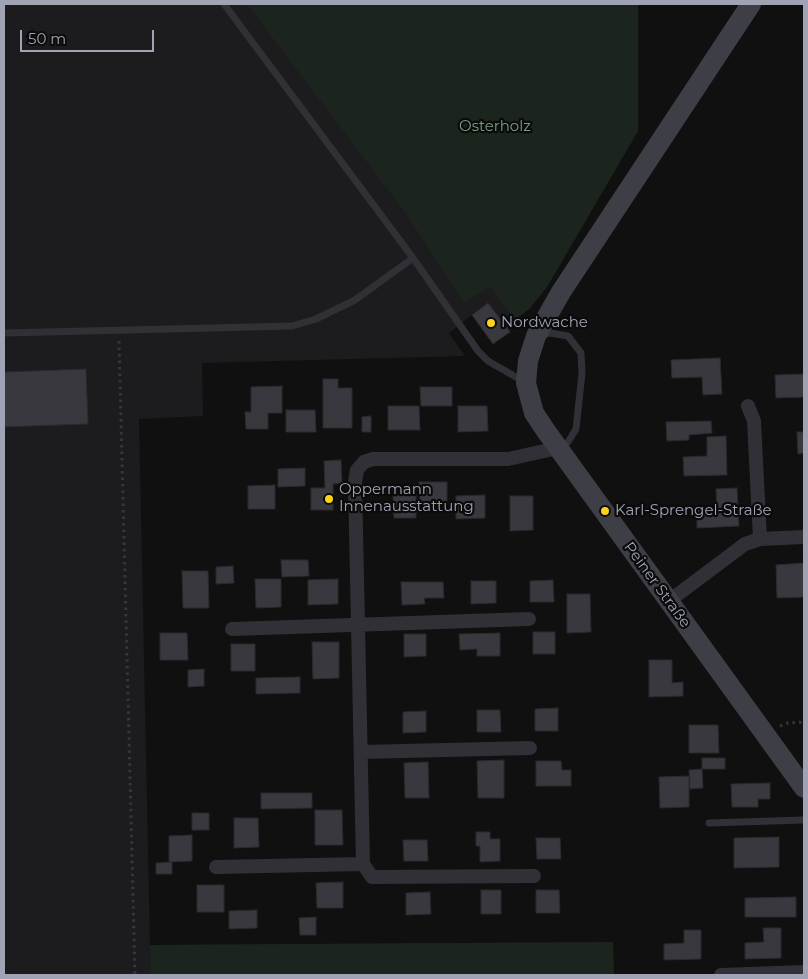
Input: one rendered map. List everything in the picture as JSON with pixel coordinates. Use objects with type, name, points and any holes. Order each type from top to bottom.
[{"type":"main road","name":"Peiner Straße","points":[[751,4],[561,292],[536,336],[528,361],[526,383],[534,413],[558,448],[804,788]]},
{"type":"street","points":[[748,406],[754,421],[760,539]]},
{"type":"street","points":[[534,876],[372,877],[363,864],[355,482],[357,470],[364,462],[373,459],[508,459],[558,448]]},
{"type":"street","points":[[669,601],[745,544],[760,539],[804,537]]},
{"type":"street","points":[[232,629],[529,619]]},
{"type":"street","points":[[361,752],[530,748]]},
{"type":"street","points":[[216,868],[363,864]]},
{"type":"street","points":[[721,975],[804,972]]},
{"type":"lane","points":[[224,4],[413,258],[478,351],[488,361],[526,383]]},
{"type":"lane","points":[[4,333],[283,326],[305,323],[355,300],[413,258]]},
{"type":"lane","points":[[536,336],[550,333],[568,336],[580,353],[582,373],[576,429],[568,442],[558,448]]},
{"type":"lane","points":[[709,823],[804,820]]},
{"type":"path","points":[[118,330],[135,975]]},
{"type":"shaded area","points":[[4,4],[638,4],[638,131],[547,287],[530,308],[515,320],[510,332],[493,344],[472,315],[449,333],[465,356],[202,363],[203,416],[139,419],[150,945],[613,942],[614,975],[4,975]]},
{"type":"green space","name":"Osterholz","points":[[247,4],[638,4],[638,131],[547,287],[530,308],[515,320],[491,287],[464,302],[405,212]]},
{"type":"green space","points":[[613,942],[614,975],[151,975],[150,945]]},
{"type":"building","name":"Nordwache","points":[[488,303],[510,332],[493,344],[472,315]]},
{"type":"building","points":[[720,358],[722,394],[703,395],[702,377],[672,378],[671,360]]},
{"type":"building","points":[[86,369],[88,424],[4,427],[4,372]]},
{"type":"building","points":[[804,374],[804,397],[776,398],[775,375]]},
{"type":"building","points":[[323,379],[338,379],[338,388],[352,388],[352,428],[323,428]]},
{"type":"building","points":[[282,386],[282,413],[268,413],[268,429],[246,429],[245,412],[251,412],[251,387]]},
{"type":"building","points":[[420,387],[452,387],[452,406],[421,406]]},
{"type":"building","points":[[388,406],[419,406],[420,430],[388,430]]},
{"type":"building","points":[[458,406],[487,406],[488,431],[458,432]]},
{"type":"building","points":[[286,410],[315,410],[316,432],[286,432]]},
{"type":"building","points":[[371,416],[371,432],[362,432],[362,417]]},
{"type":"building","points":[[711,421],[712,433],[689,435],[689,440],[667,441],[666,422]]},
{"type":"building","points":[[797,432],[804,432],[804,453],[798,454]]},
{"type":"building","points":[[726,436],[727,475],[684,476],[683,457],[707,456],[707,437]]},
{"type":"building","points":[[341,460],[342,483],[333,484],[333,510],[311,510],[311,488],[325,488],[324,461]]},
{"type":"building","points":[[305,468],[305,486],[278,487],[278,469]]},
{"type":"building","points":[[419,482],[447,482],[447,504],[420,504]]},
{"type":"building","points":[[275,485],[275,509],[248,509],[248,486]]},
{"type":"building","points":[[737,488],[739,526],[697,528],[697,509],[717,509],[716,489]]},
{"type":"building","points":[[416,495],[416,518],[394,518],[393,496]]},
{"type":"building","points":[[485,495],[485,518],[456,519],[456,496]]},
{"type":"building","points":[[510,496],[533,496],[533,530],[510,531]]},
{"type":"building","points":[[281,560],[308,560],[309,576],[282,577]]},
{"type":"building","points":[[804,563],[804,597],[777,598],[776,565]]},
{"type":"building","points":[[233,566],[234,583],[216,584],[216,567]]},
{"type":"building","points":[[182,571],[208,571],[209,608],[183,608]]},
{"type":"building","points":[[255,579],[281,579],[281,607],[256,608]]},
{"type":"building","points":[[338,579],[338,604],[308,605],[308,580]]},
{"type":"building","points":[[553,580],[554,602],[530,602],[530,581]]},
{"type":"building","points":[[471,581],[496,581],[496,603],[471,604]]},
{"type":"building","points":[[401,582],[443,582],[444,598],[424,598],[425,604],[402,605]]},
{"type":"building","points":[[567,594],[590,594],[591,632],[567,633]]},
{"type":"building","points":[[533,632],[555,632],[555,654],[533,654]]},
{"type":"building","points":[[160,633],[187,633],[188,660],[160,660]]},
{"type":"building","points":[[500,633],[500,656],[477,656],[477,649],[460,650],[459,634]]},
{"type":"building","points":[[404,634],[426,634],[426,656],[404,657]]},
{"type":"building","points":[[312,642],[339,642],[339,678],[313,679]]},
{"type":"building","points":[[231,644],[255,644],[255,671],[231,671]]},
{"type":"building","points":[[649,660],[672,660],[672,683],[683,682],[683,696],[649,697]]},
{"type":"building","points":[[204,669],[204,686],[188,687],[188,670]]},
{"type":"building","points":[[300,677],[300,693],[256,694],[256,678]]},
{"type":"building","points":[[558,708],[558,731],[535,731],[535,709]]},
{"type":"building","points":[[477,710],[500,710],[501,732],[477,732]]},
{"type":"building","points":[[426,711],[426,732],[403,733],[403,712]]},
{"type":"building","points":[[689,725],[718,725],[719,753],[689,753]]},
{"type":"building","points":[[702,758],[725,758],[725,769],[702,769]]},
{"type":"building","points":[[504,760],[504,798],[478,798],[477,761]]},
{"type":"building","points":[[536,761],[561,761],[562,770],[571,770],[571,786],[536,786]]},
{"type":"building","points":[[428,762],[429,798],[405,798],[404,763]]},
{"type":"building","points":[[702,769],[703,788],[690,789],[689,770]]},
{"type":"building","points":[[689,776],[689,807],[660,808],[659,777]]},
{"type":"building","points":[[770,783],[770,799],[758,799],[758,807],[732,807],[731,784]]},
{"type":"building","points":[[261,793],[312,793],[312,808],[261,809]]},
{"type":"building","points":[[315,810],[342,810],[343,845],[315,845]]},
{"type":"building","points":[[192,813],[209,813],[209,830],[192,830]]},
{"type":"building","points":[[234,818],[258,818],[259,847],[234,848]]},
{"type":"building","points":[[476,832],[490,832],[490,839],[500,839],[500,861],[480,862],[480,846],[476,846]]},
{"type":"building","points":[[192,835],[192,861],[169,862],[169,836]]},
{"type":"building","points":[[779,837],[779,867],[734,868],[734,838]]},
{"type":"building","points":[[536,838],[560,838],[561,859],[537,859]]},
{"type":"building","points":[[403,840],[427,840],[428,861],[404,861]]},
{"type":"building","points":[[172,862],[172,874],[156,874],[156,863]]},
{"type":"building","points":[[343,882],[343,908],[317,908],[316,883]]},
{"type":"building","points":[[197,885],[224,885],[224,912],[197,912]]},
{"type":"building","points":[[481,890],[501,890],[501,914],[481,914]]},
{"type":"building","points":[[536,890],[559,890],[560,913],[536,913]]},
{"type":"building","points":[[430,892],[431,914],[406,915],[406,893]]},
{"type":"building","points":[[796,897],[796,917],[745,917],[745,898]]},
{"type":"building","points":[[257,910],[257,928],[229,929],[229,911]]},
{"type":"building","points":[[316,917],[316,935],[300,935],[299,918]]},
{"type":"building","points":[[763,928],[781,928],[781,958],[745,959],[745,943],[764,942]]},
{"type":"building","points":[[684,930],[701,930],[701,959],[664,960],[664,944],[684,943]]},
{"type":"place","name":"Nordwache","points":[[491,323]]},
{"type":"place","name":"Oppermann Innenausstattung","points":[[329,499]]},
{"type":"place","name":"Karl-Sprengel-Straße","points":[[605,511]]}]
